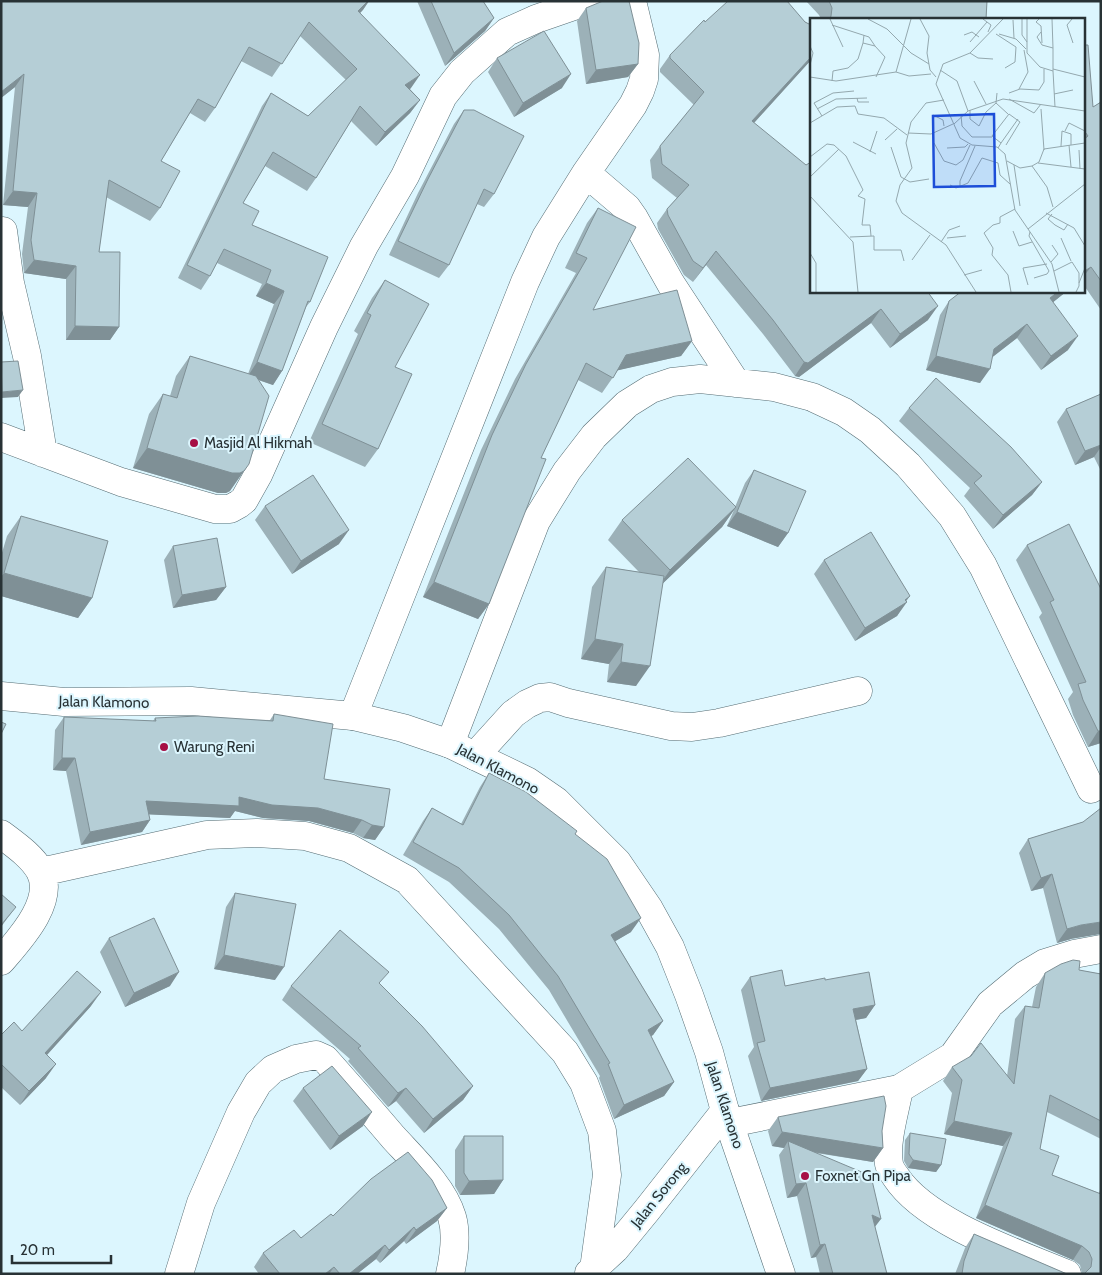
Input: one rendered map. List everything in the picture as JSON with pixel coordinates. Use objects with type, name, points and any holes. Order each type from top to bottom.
[{"type":"street","points":[[1,437],[121,482],[215,509],[230,509],[239,504],[244,500],[258,476],[324,326],[364,246],[405,176],[444,96],[462,72],[507,32],[536,19],[588,1]]},
{"type":"street","points":[[353,716],[525,282],[546,237],[586,173],[633,105],[644,79],[644,44],[632,1]]},
{"type":"street","points":[[586,173],[626,208],[634,218],[671,284],[736,383]]},
{"type":"street","points":[[3,231],[10,283],[27,356],[43,453]]},
{"type":"street","points":[[450,744],[536,520],[567,470],[594,436],[627,404],[651,389],[672,382],[700,379],[774,387],[812,397],[844,412],[870,430],[908,465],[952,516],[983,566],[1091,789]]},
{"type":"street","points":[[475,756],[513,714],[540,698],[550,697],[568,703],[670,726],[692,727],[719,723],[858,691]]},
{"type":"street","name":"Jalan Klamono","points":[[1,696],[64,702],[191,701],[353,716],[403,728],[450,744],[527,781],[556,801],[617,862],[649,909],[670,946],[709,1052],[728,1117],[782,1274]]},
{"type":"street","points":[[41,872],[207,835],[256,833],[305,836],[349,848],[407,880],[565,1052],[584,1083],[602,1131],[608,1175],[591,1271]]},
{"type":"street","points":[[1,834],[20,848],[41,872],[44,892],[26,932],[1,961]]},
{"type":"street","points":[[728,1117],[898,1089],[953,1056],[990,1004],[1025,975],[1045,963],[1074,954],[1101,949]]},
{"type":"street","points":[[179,1274],[201,1203],[241,1112],[258,1084],[273,1069],[296,1059],[316,1054],[325,1059],[419,1166],[441,1194],[452,1217],[454,1236],[453,1260],[450,1274]]},
{"type":"street","points":[[898,1089],[888,1152],[889,1167],[903,1188],[924,1207],[980,1238],[1067,1274]]},
{"type":"street","name":"Jalan Sorong","points":[[591,1271],[615,1249],[728,1117]]},
{"type":"building","points":[[1,1],[368,1],[358,11],[420,75],[405,85],[420,100],[385,132],[360,106],[316,178],[273,152],[243,203],[259,211],[252,225],[328,257],[310,302],[308,301],[282,371],[257,362],[284,291],[266,283],[271,270],[224,249],[210,276],[187,265],[271,93],[308,116],[357,69],[309,22],[282,64],[249,47],[215,108],[198,99],[161,161],[180,171],[160,208],[109,180],[99,252],[120,252],[119,327],[75,326],[76,266],[34,260],[31,240],[37,193],[13,191],[24,74],[1,92]]},
{"type":"building","points":[[431,1],[483,1],[494,18],[454,53]]},
{"type":"building","points":[[603,1],[629,1],[639,43],[638,64],[596,70],[586,8]]},
{"type":"building","points":[[728,1],[787,1],[805,22],[810,24],[810,58],[752,121],[806,165],[810,163],[810,292],[928,292],[938,306],[900,334],[881,309],[808,363],[804,362],[773,320],[716,251],[703,268],[693,261],[668,215],[667,209],[689,185],[662,164],[660,146],[704,92],[670,58],[670,55],[704,20],[705,22]]},
{"type":"building","points":[[829,1],[987,1],[986,18],[830,18],[832,8]]},
{"type":"building","points":[[544,31],[571,74],[523,103],[497,58]]},
{"type":"building","points":[[1084,45],[1088,45],[1093,107],[1101,102],[1101,281],[1091,267],[1084,271],[1084,139],[1088,136],[1084,130]]},
{"type":"building","points":[[464,110],[474,110],[524,136],[494,194],[484,189],[449,265],[398,241]]},
{"type":"building","points":[[598,208],[636,227],[593,310],[677,290],[692,341],[626,355],[613,378],[586,363],[541,458],[546,459],[489,604],[434,582],[492,435],[526,364],[587,258],[576,253]]},
{"type":"building","points":[[385,280],[429,304],[395,367],[412,374],[378,449],[322,424],[371,315],[367,313]]},
{"type":"building","points":[[961,292],[1058,292],[1050,298],[1078,336],[1051,356],[1027,324],[994,349],[990,369],[936,356],[949,301]]},
{"type":"building","name":"Masjid Al Hikmah","points":[[190,356],[256,376],[269,396],[249,464],[240,473],[232,473],[147,448],[163,394],[177,398]]},
{"type":"building","points":[[18,361],[23,390],[2,392],[1,362]]},
{"type":"building","points":[[936,378],[1011,447],[1042,482],[1003,515],[974,483],[982,476],[909,408]]},
{"type":"building","points":[[1101,394],[1101,445],[1085,451],[1066,409]]},
{"type":"building","points":[[688,458],[736,507],[670,570],[622,520]]},
{"type":"building","points":[[754,470],[806,491],[788,533],[737,512]]},
{"type":"building","points":[[313,475],[349,530],[301,561],[265,506]]},
{"type":"building","points":[[21,516],[108,541],[92,598],[4,573]]},
{"type":"building","points":[[1069,524],[1101,589],[1101,731],[1098,731],[1083,700],[1078,684],[1086,682],[1050,602],[1054,600],[1027,545]]},
{"type":"building","points":[[871,532],[910,596],[905,600],[907,602],[865,628],[824,560]]},
{"type":"building","points":[[217,538],[226,587],[182,595],[173,546]]},
{"type":"building","points":[[606,567],[664,576],[650,666],[621,662],[623,644],[595,639]]},
{"type":"building","points":[[274,714],[333,724],[324,779],[390,789],[384,827],[318,808],[272,805],[239,797],[239,806],[146,801],[150,820],[90,832],[75,758],[62,758],[64,717],[156,721],[155,718],[198,716],[273,721]]},
{"type":"building","points":[[1,722],[6,724],[1,734]]},
{"type":"building","points":[[489,773],[526,792],[577,831],[575,834],[607,859],[641,918],[611,935],[663,1021],[648,1030],[674,1082],[624,1105],[608,1064],[610,1063],[558,976],[509,915],[459,868],[413,842],[432,808],[463,825]]},
{"type":"building","points":[[1101,808],[1101,922],[1067,929],[1052,874],[1041,878],[1028,839],[1083,822]]},
{"type":"building","points":[[235,893],[296,904],[284,967],[224,955]]},
{"type":"building","points":[[1,894],[16,907],[1,925]]},
{"type":"building","points":[[154,918],[179,972],[134,993],[109,938]]},
{"type":"building","points":[[340,930],[389,972],[379,983],[422,1026],[473,1086],[433,1119],[406,1088],[398,1093],[358,1048],[361,1046],[291,986]]},
{"type":"building","points":[[1073,960],[1080,961],[1079,970],[1101,974],[1101,1121],[1050,1095],[1040,1149],[1059,1156],[1052,1175],[1101,1194],[1101,1274],[1084,1274],[1091,1267],[1092,1259],[1089,1252],[1082,1246],[985,1205],[1012,1133],[954,1121],[962,1080],[952,1067],[971,1056],[981,1043],[1014,1084],[1025,1006],[1039,1008],[1045,973]]},
{"type":"building","points":[[782,970],[785,986],[869,972],[875,1005],[853,1009],[867,1069],[770,1088],[757,1043],[765,1041],[750,977]]},
{"type":"building","points":[[77,971],[101,992],[45,1053],[56,1064],[29,1091],[1,1064],[1,1035],[14,1022],[22,1031]]},
{"type":"building","points":[[332,1066],[372,1112],[339,1136],[303,1088]]},
{"type":"building","points":[[884,1096],[886,1106],[882,1131],[883,1148],[782,1132],[778,1117]]},
{"type":"building","points":[[910,1133],[946,1139],[941,1165],[913,1160],[909,1154]]},
{"type":"building","points":[[464,1136],[503,1136],[503,1180],[469,1181],[464,1173]]},
{"type":"building","points":[[788,1141],[871,1176],[881,1219],[872,1215],[887,1274],[833,1274],[825,1244],[820,1245],[806,1183],[796,1184]]},
{"type":"building","points":[[408,1152],[432,1180],[447,1208],[416,1230],[414,1227],[389,1250],[385,1245],[349,1274],[340,1274],[334,1267],[325,1274],[280,1274],[263,1253],[294,1230],[301,1238],[331,1214],[333,1216],[371,1179]]},
{"type":"building","points":[[974,1234],[1067,1274],[962,1274],[964,1261]]},
{"type":"place","name":"Masjid Al Hikmah","points":[[194,443]]},
{"type":"place","name":"Warung Reni","points":[[164,747]]},
{"type":"place","name":"Foxnet Gn Pipa","points":[[805,1176]]}]
